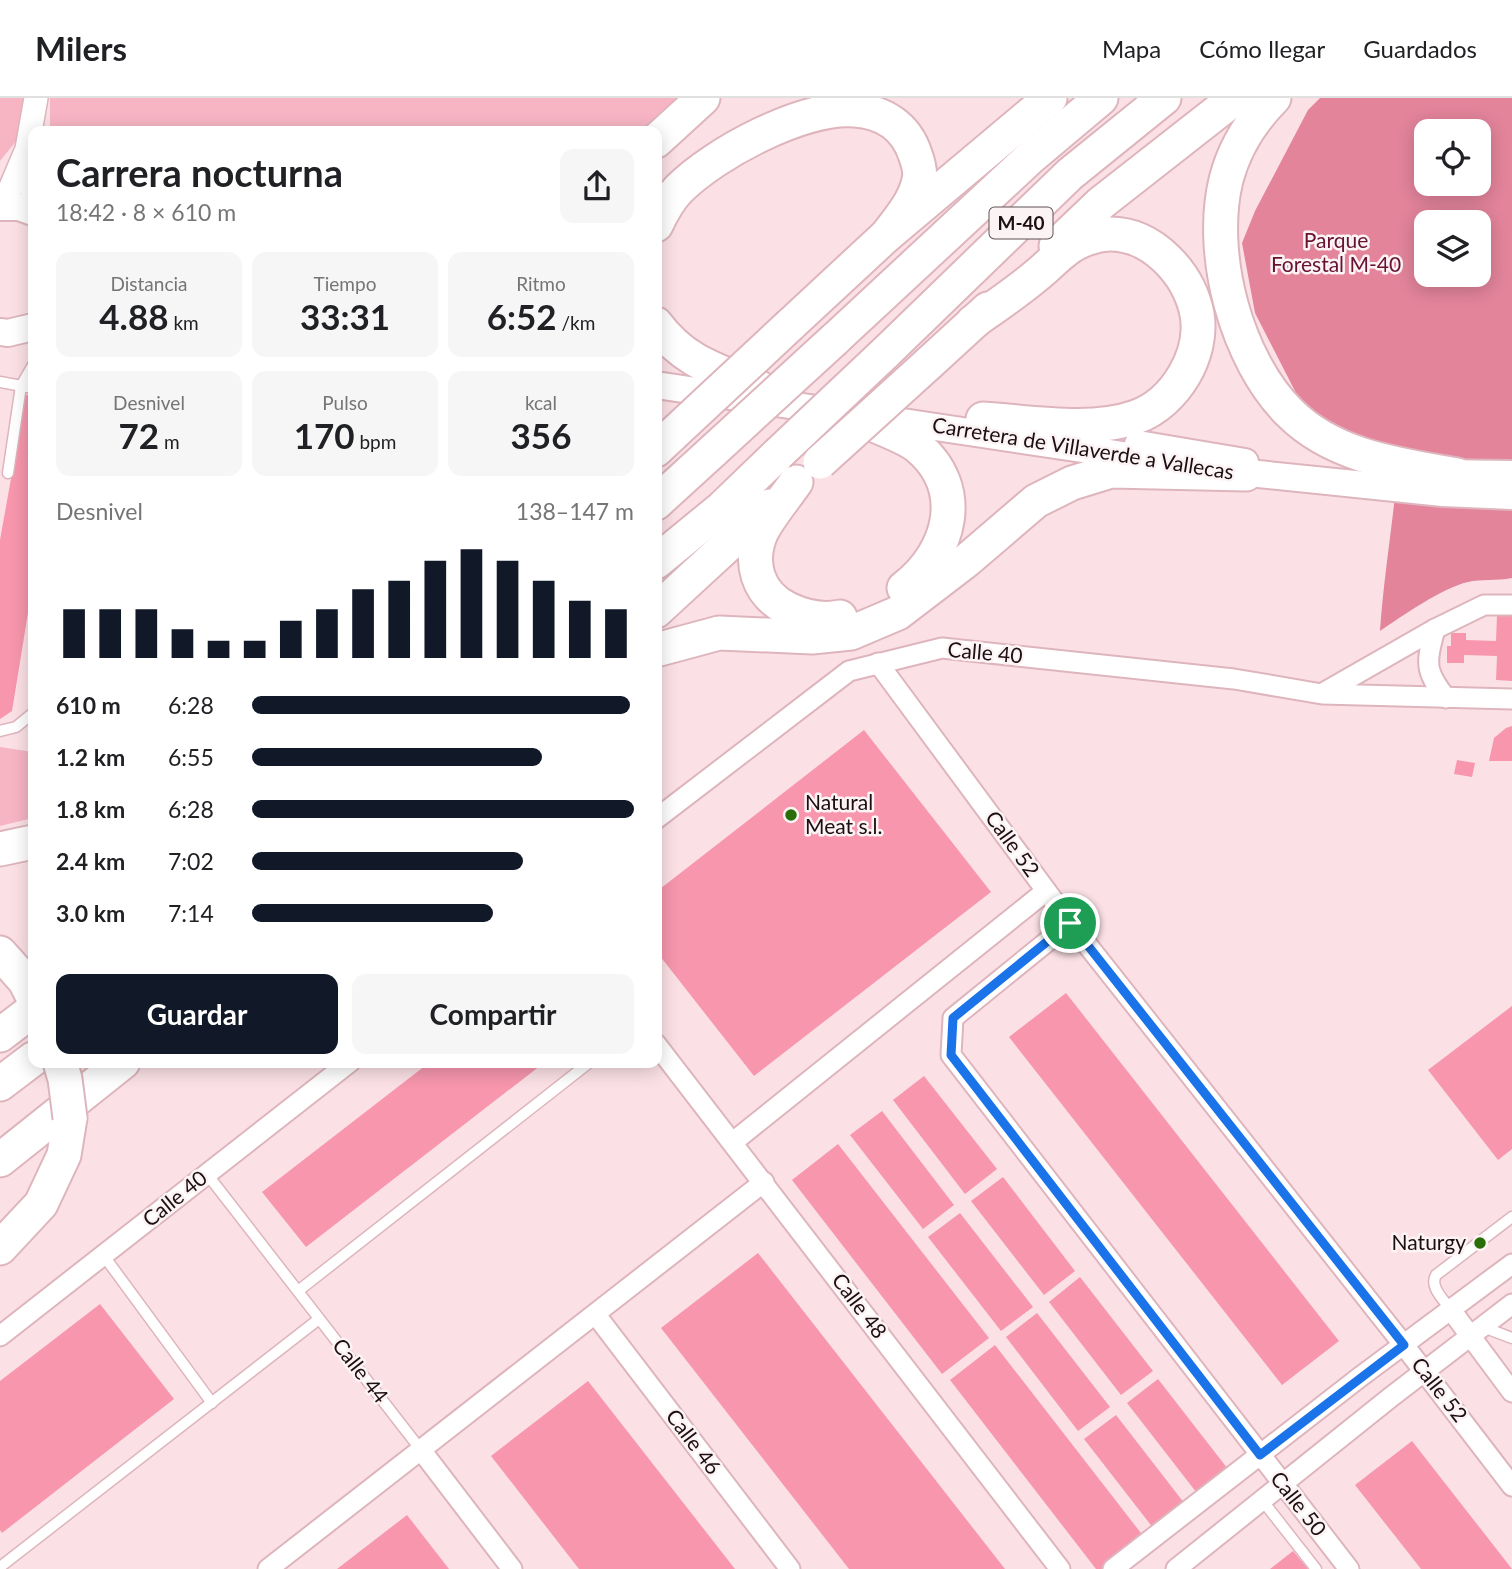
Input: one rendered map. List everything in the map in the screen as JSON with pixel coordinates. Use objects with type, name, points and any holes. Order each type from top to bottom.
[{"type":"highway","points":[[662,136],[703,98]]},
{"type":"highway","points":[[664,443],[887,235],[1050,98]]},
{"type":"highway","name":"M-40","points":[[662,498],[1032,156],[1101,98]]},
{"type":"highway","name":"M-40","points":[[662,557],[722,508],[1070,174],[1164,98]]},
{"type":"highway","points":[[662,606],[1101,203],[1235,98]]},
{"type":"highway","points":[[1274,98],[1260,112],[1240,142],[1226,180],[1221,220],[1223,263],[1231,304],[1245,347],[1264,380],[1290,414],[1320,435],[1356,454],[1457,475]]},
{"type":"highway","points":[[662,212],[677,191],[697,173],[750,139],[801,118],[855,110],[878,115],[896,124],[911,141],[918,163],[920,178],[916,192],[887,235]]},
{"type":"highway","points":[[973,322],[1012,297],[1077,242],[1109,234],[1143,241],[1167,259],[1187,284],[1197,316],[1196,344],[1186,374],[1164,400],[1139,416],[1103,426],[983,419]]},
{"type":"highway","points":[[662,332],[691,359],[760,388]]},
{"type":"highway","points":[[808,472],[762,532],[754,563],[762,589],[779,605],[800,615],[825,620],[856,614],[888,600],[913,581],[933,560],[945,533],[949,512],[947,488],[934,463],[916,445],[839,411]]},
{"type":"highway","points":[[662,648],[719,633],[812,637],[851,633],[898,613],[966,561],[1036,501],[1072,483],[1111,471],[1246,474]]},
{"type":"highway","points":[[0,849],[28,843]]},
{"type":"highway","points":[[0,953],[28,988]]},
{"type":"highway","points":[[0,1035],[28,1014]]},
{"type":"highway","points":[[0,1084],[28,1063]]},
{"type":"highway","points":[[0,1248],[41,1203],[64,1155],[70,1118],[62,1068]]},
{"type":"highway","points":[[0,1160],[115,1068]]},
{"type":"main road","points":[[0,206],[28,210]]},
{"type":"main road","name":"Carretera de Villaverde a Vallecas","points":[[662,374],[983,419],[1248,463],[1457,475],[1512,474]]},
{"type":"main road","name":"Carretera de Villaverde a Vallecas","points":[[662,385],[1246,474],[1512,496]]},
{"type":"street","points":[[36,126],[39,98]]},
{"type":"street","points":[[0,206],[28,152]]},
{"type":"street","points":[[1322,694],[1435,629],[1485,605],[1512,605]]},
{"type":"street","points":[[1435,629],[1428,655],[1430,677],[1446,698]]},
{"type":"street","name":"Calle 40","points":[[662,814],[849,671],[942,648],[1234,678],[1322,694],[1512,699]]},
{"type":"street","name":"Calle 52","points":[[878,663],[1070,923],[1404,1345],[1512,1486]]},
{"type":"street","points":[[733,1142],[1046,891]]},
{"type":"street","name":"Calle 50","points":[[1070,923],[953,1018],[951,1055],[1349,1569]]},
{"type":"street","name":"Calle 48","points":[[662,1052],[1060,1569]]},
{"type":"street","name":"Calle 40","points":[[0,1336],[342,1068]]},
{"type":"street","points":[[268,1569],[764,1182]]},
{"type":"street","points":[[1113,1569],[1512,1265]]},
{"type":"street","points":[[1176,1569],[1512,1304]]},
{"type":"street","points":[[1451,1310],[1476,1331],[1512,1392]]},
{"type":"street","name":"Calle 46","points":[[596,1315],[790,1569]]},
{"type":"street","name":"Calle 44","points":[[421,1450],[512,1569]]},
{"type":"lane","points":[[8,473],[21,386],[28,374]]},
{"type":"lane","points":[[0,382],[28,387]]},
{"type":"lane","points":[[0,731],[16,727],[28,717]]},
{"type":"lane","points":[[298,1291],[582,1068]]},
{"type":"lane","name":"Calle 44","points":[[207,1174],[421,1450]]},
{"type":"lane","points":[[1451,1310],[1434,1286],[1436,1275],[1512,1217]]},
{"type":"lane","points":[[104,1256],[212,1403]]},
{"type":"lane","points":[[0,1567],[319,1319]]},
{"type":"lane","points":[[1476,1331],[1512,1338]]},
{"type":"lane","points":[[1262,1500],[1315,1569]]},
{"type":"shaded area","points":[[0,98],[25,98],[17,140],[0,161]]},
{"type":"shaded area","points":[[50,98],[684,98],[654,126],[50,126]]},
{"type":"shaded area","points":[[0,747],[28,751],[28,819],[0,826]]},
{"type":"green space","name":"Parque Forestal M-40","points":[[1320,98],[1512,98],[1512,578],[1458,585],[1422,603],[1380,631],[1399,452],[1325,421],[1297,395],[1255,313],[1242,243],[1255,211],[1308,110]]},
{"type":"building","points":[[28,395],[28,613],[12,711],[0,719],[0,540]]},
{"type":"building","points":[[1497,615],[1512,615],[1512,681],[1496,680],[1497,656],[1464,655],[1464,663],[1447,663],[1447,646],[1451,646],[1451,633],[1466,633],[1466,640],[1496,641]]},
{"type":"building","points":[[1512,726],[1512,761],[1489,761],[1494,738]]},
{"type":"building","points":[[864,730],[991,892],[754,1076],[662,959],[662,887]]},
{"type":"building","points":[[1457,760],[1475,763],[1472,777],[1454,774]]},
{"type":"building","points":[[1066,993],[1339,1341],[1282,1385],[1009,1037]]},
{"type":"building","points":[[1512,1006],[1512,1149],[1498,1160],[1428,1070]]},
{"type":"building","points":[[422,1068],[537,1068],[306,1247],[262,1192]]},
{"type":"building","points":[[924,1076],[997,1169],[965,1194],[893,1100]]},
{"type":"building","points":[[882,1111],[954,1205],[923,1229],[850,1135]]},
{"type":"building","points":[[838,1144],[989,1338],[942,1374],[792,1180]]},
{"type":"building","points":[[1003,1177],[1075,1271],[1044,1295],[971,1201]]},
{"type":"building","points":[[960,1213],[1033,1307],[1001,1331],[928,1237]]},
{"type":"building","points":[[758,1253],[1005,1569],[849,1569],[661,1328]]},
{"type":"building","points":[[1080,1277],[1153,1371],[1121,1395],[1049,1302]]},
{"type":"building","points":[[100,1304],[174,1399],[2,1533],[0,1381]]},
{"type":"building","points":[[1037,1313],[1110,1407],[1078,1431],[1006,1337]]},
{"type":"building","points":[[995,1345],[1144,1537],[1103,1569],[1096,1569],[950,1380]]},
{"type":"building","points":[[1158,1379],[1231,1473],[1200,1497],[1127,1403]]},
{"type":"building","points":[[588,1381],[735,1569],[579,1569],[491,1456]]},
{"type":"building","points":[[1116,1415],[1188,1508],[1157,1533],[1084,1439]]},
{"type":"building","points":[[1412,1441],[1512,1569],[1421,1569],[1355,1485]]},
{"type":"building","points":[[407,1515],[449,1569],[337,1569]]},
{"type":"building","points":[[1293,1551],[1308,1569],[1270,1569]]},
{"type":"place","name":"Natural Meat s.l.","points":[[791,815]]},
{"type":"place","name":"Naturgy","points":[[1480,1243]]},
{"type":"route","points":[[1070,923],[1404,1345],[1260,1455],[951,1055],[953,1018],[1070,923]]}]
